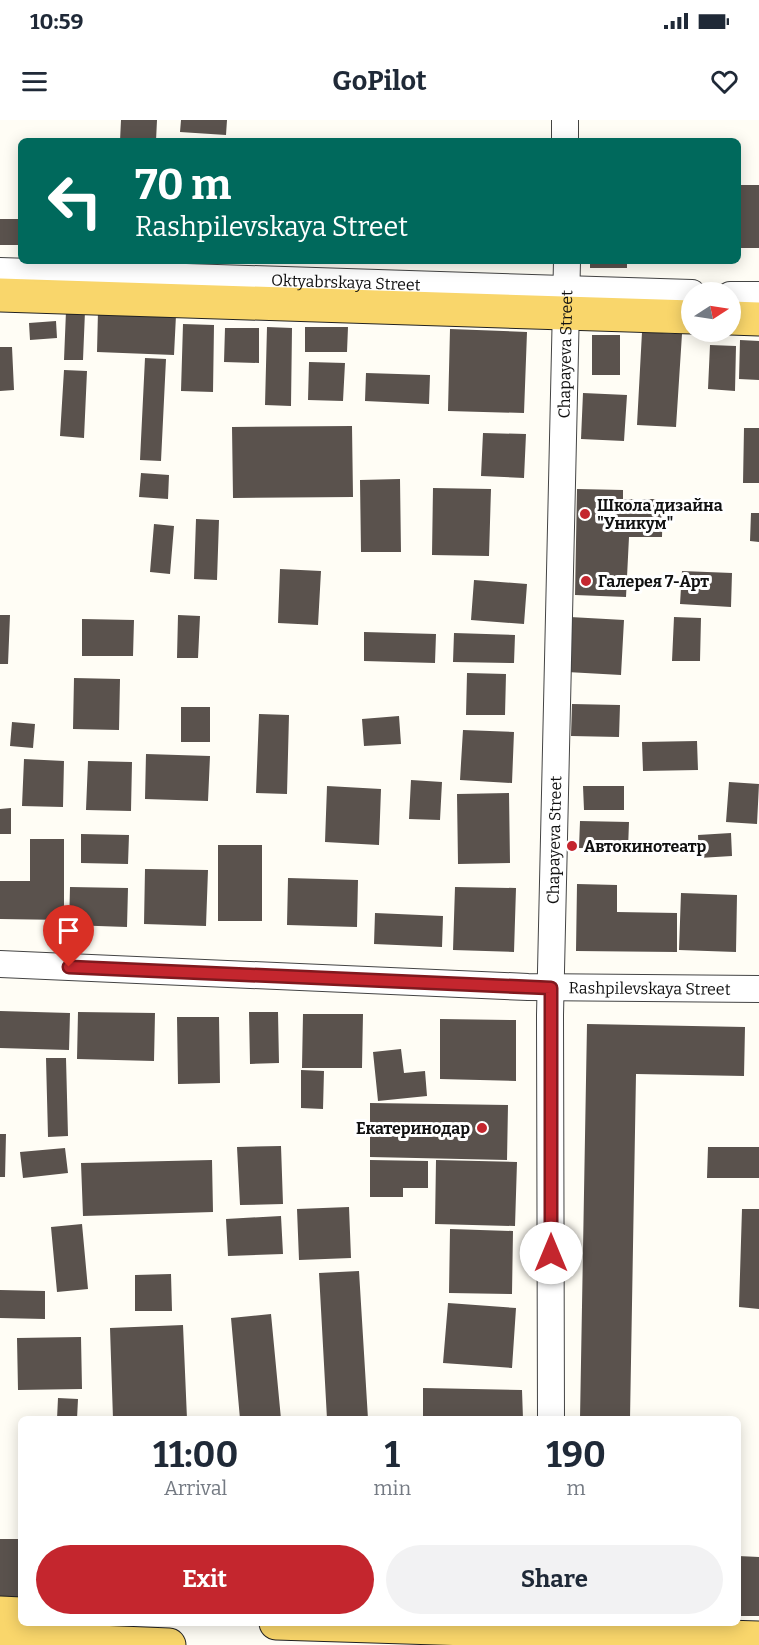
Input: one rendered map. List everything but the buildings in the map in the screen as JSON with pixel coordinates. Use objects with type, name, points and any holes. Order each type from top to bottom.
[{"type":"main road","name":"Oktyabrskaya Street","points":[[0,295],[567,301],[681,315]]},
{"type":"main road","points":[[741,318],[759,319]]},
{"type":"main road","points":[[0,1613],[18,1614]]},
{"type":"main road","points":[[358,1626],[759,1638]]},
{"type":"main road","points":[[0,1638],[169,1645]]},
{"type":"street","points":[[565,120],[566,138]]},
{"type":"street","name":"Chapayeva Street","points":[[551,1416],[551,988],[567,264]]},
{"type":"street","name":"Oktyabrskaya Street","points":[[0,271],[567,301],[681,294]]},
{"type":"street","points":[[741,295],[759,296]]},
{"type":"street","name":"Rashpilevskaya Street","points":[[0,964],[551,988],[759,989]]},
{"type":"place","name":"Школа дизайна \"Уникум\"","points":[[585,514]]},
{"type":"place","name":"Галерея 7-Арт","points":[[586,581]]},
{"type":"place","name":"Автокинотеатр","points":[[572,846]]},
{"type":"place","name":"Екатеринодар","points":[[482,1128]]},
{"type":"route","points":[[69,967],[551,988],[551,1253]]}]
